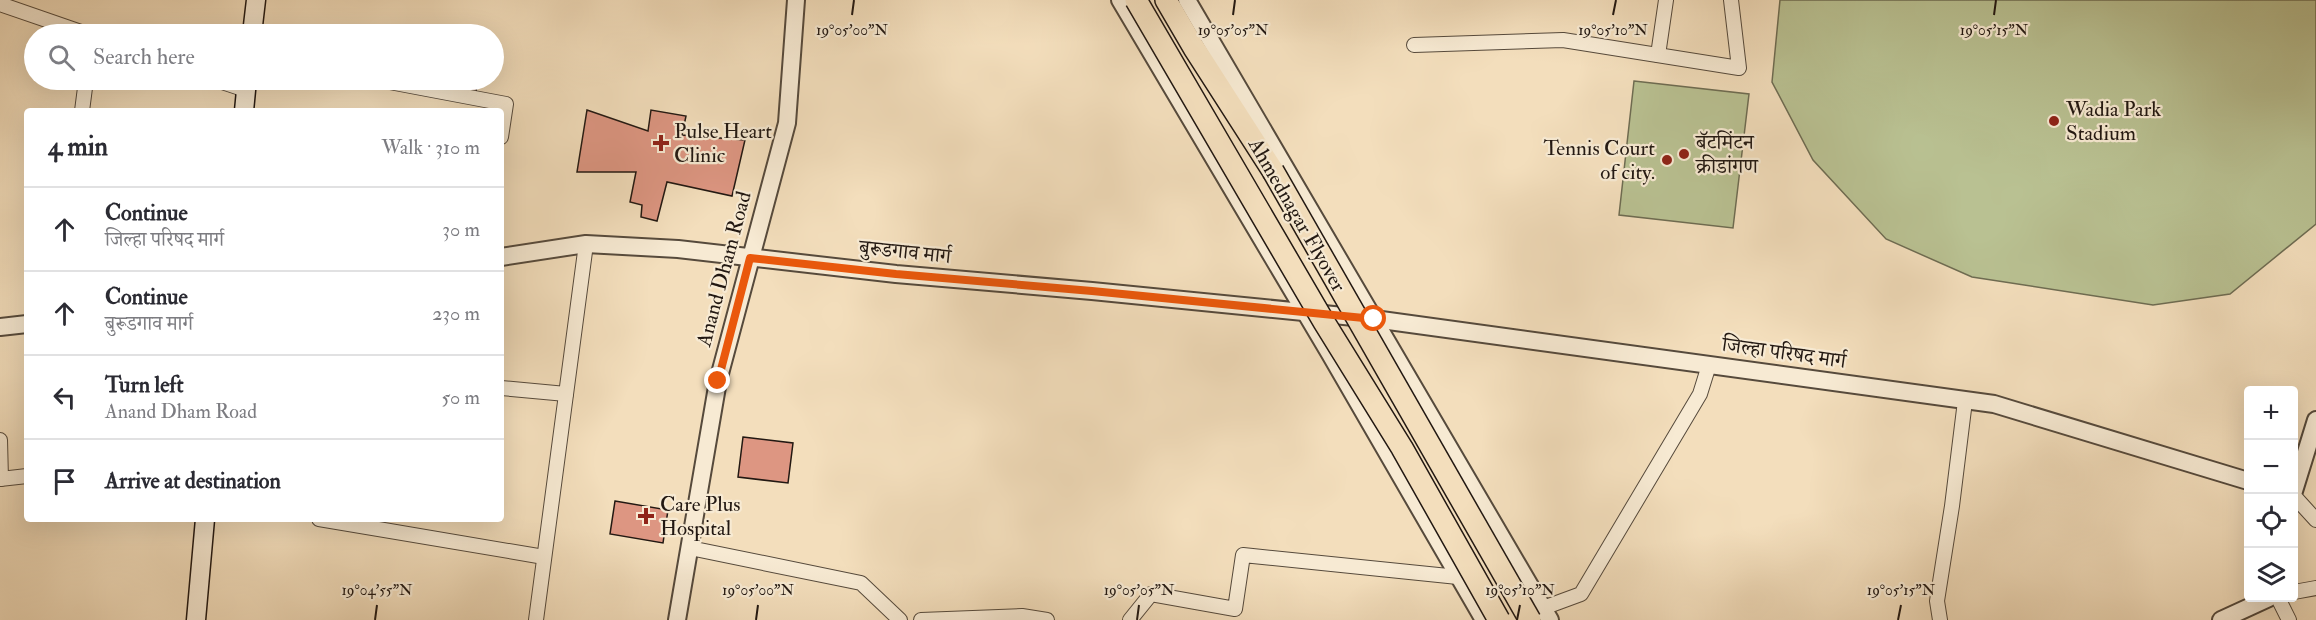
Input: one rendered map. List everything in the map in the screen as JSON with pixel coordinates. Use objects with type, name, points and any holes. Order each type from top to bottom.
[{"type":"highway","name":"Ahmednagar Flyover","points":[[1136,0],[1324,322],[1402,448],[1499,620]]},
{"type":"highway","name":"Ahmednagar Flyover","points":[[1167,0],[1194,48],[1273,171],[1541,616]]},
{"type":"main road","points":[[253,24],[256,0]]},
{"type":"main road","points":[[244,108],[246,90]]},
{"type":"main road","points":[[196,620],[205,522]]},
{"type":"street","name":"Anand Dham Road","points":[[677,620],[718,381],[787,123],[796,0]]},
{"type":"street","points":[[1120,0],[1484,620]]},
{"type":"street","points":[[1187,0],[1374,319],[1541,616],[1581,594],[1700,394],[1709,365]]},
{"type":"street","points":[[1658,55],[1666,0]]},
{"type":"street","points":[[1414,45],[1563,40],[1739,68],[1731,0]]},
{"type":"street","points":[[0,4],[58,24]]},
{"type":"street","points":[[82,108],[85,90]]},
{"type":"street","points":[[432,90],[506,104],[504,117]]},
{"type":"street","name":"बुरूडगाव मार्ग","points":[[504,257],[586,244],[678,249],[896,274],[1305,313]]},
{"type":"street","points":[[536,620],[586,244]]},
{"type":"street","name":"जिल्हा परिषद मार्ग","points":[[1305,313],[1374,319],[1994,405],[2244,480]]},
{"type":"street","points":[[0,327],[24,324]]},
{"type":"street","points":[[504,388],[566,394]]},
{"type":"street","points":[[1940,620],[1937,601],[1965,401]]},
{"type":"street","points":[[2298,478],[2316,420]]},
{"type":"street","points":[[0,440],[1,479],[24,476]]},
{"type":"street","points":[[2298,500],[2316,520]]},
{"type":"street","points":[[347,522],[544,557]]},
{"type":"street","points":[[690,548],[861,584],[900,620]]},
{"type":"street","points":[[1130,620],[1151,594],[1235,609],[1244,555],[1458,577]]},
{"type":"street","points":[[2298,591],[2316,588]]},
{"type":"street","points":[[2221,620],[2259,602]]},
{"type":"street","points":[[2280,602],[2289,620]]},
{"type":"street","points":[[921,620],[1022,616],[1047,620]]},
{"type":"green space","name":"Wadia Park Stadium","points":[[1780,0],[2316,0],[2316,224],[2230,294],[2153,305],[1972,277],[1886,239],[1813,160],[1772,82]]},
{"type":"green space","name":"बॅटमिंटन क्रीडांगण","points":[[1634,81],[1749,94],[1733,228],[1619,215]]},
{"type":"building","points":[[460,90],[476,90],[476,93]]},
{"type":"building","points":[[587,110],[648,131],[651,110],[686,116],[682,135],[745,140],[732,196],[667,182],[657,221],[641,217],[642,205],[630,202],[636,172],[577,172]]},
{"type":"building","points":[[743,437],[793,443],[788,483],[738,477]]},
{"type":"building","points":[[615,501],[668,510],[663,543],[610,534]]},
{"type":"place","name":"Wadia Park Stadium","points":[[2054,121]]},
{"type":"place","name":"Pulse Heart Clinic","points":[[661,143]]},
{"type":"place","name":"बॅटमिंटन क्रीडांगण","points":[[1684,154]]},
{"type":"place","name":"Tennis Court of city.","points":[[1667,160]]},
{"type":"place","name":"Care Plus Hospital","points":[[646,516]]},
{"type":"route","points":[[718,381],[750,258],[1374,319]]}]
